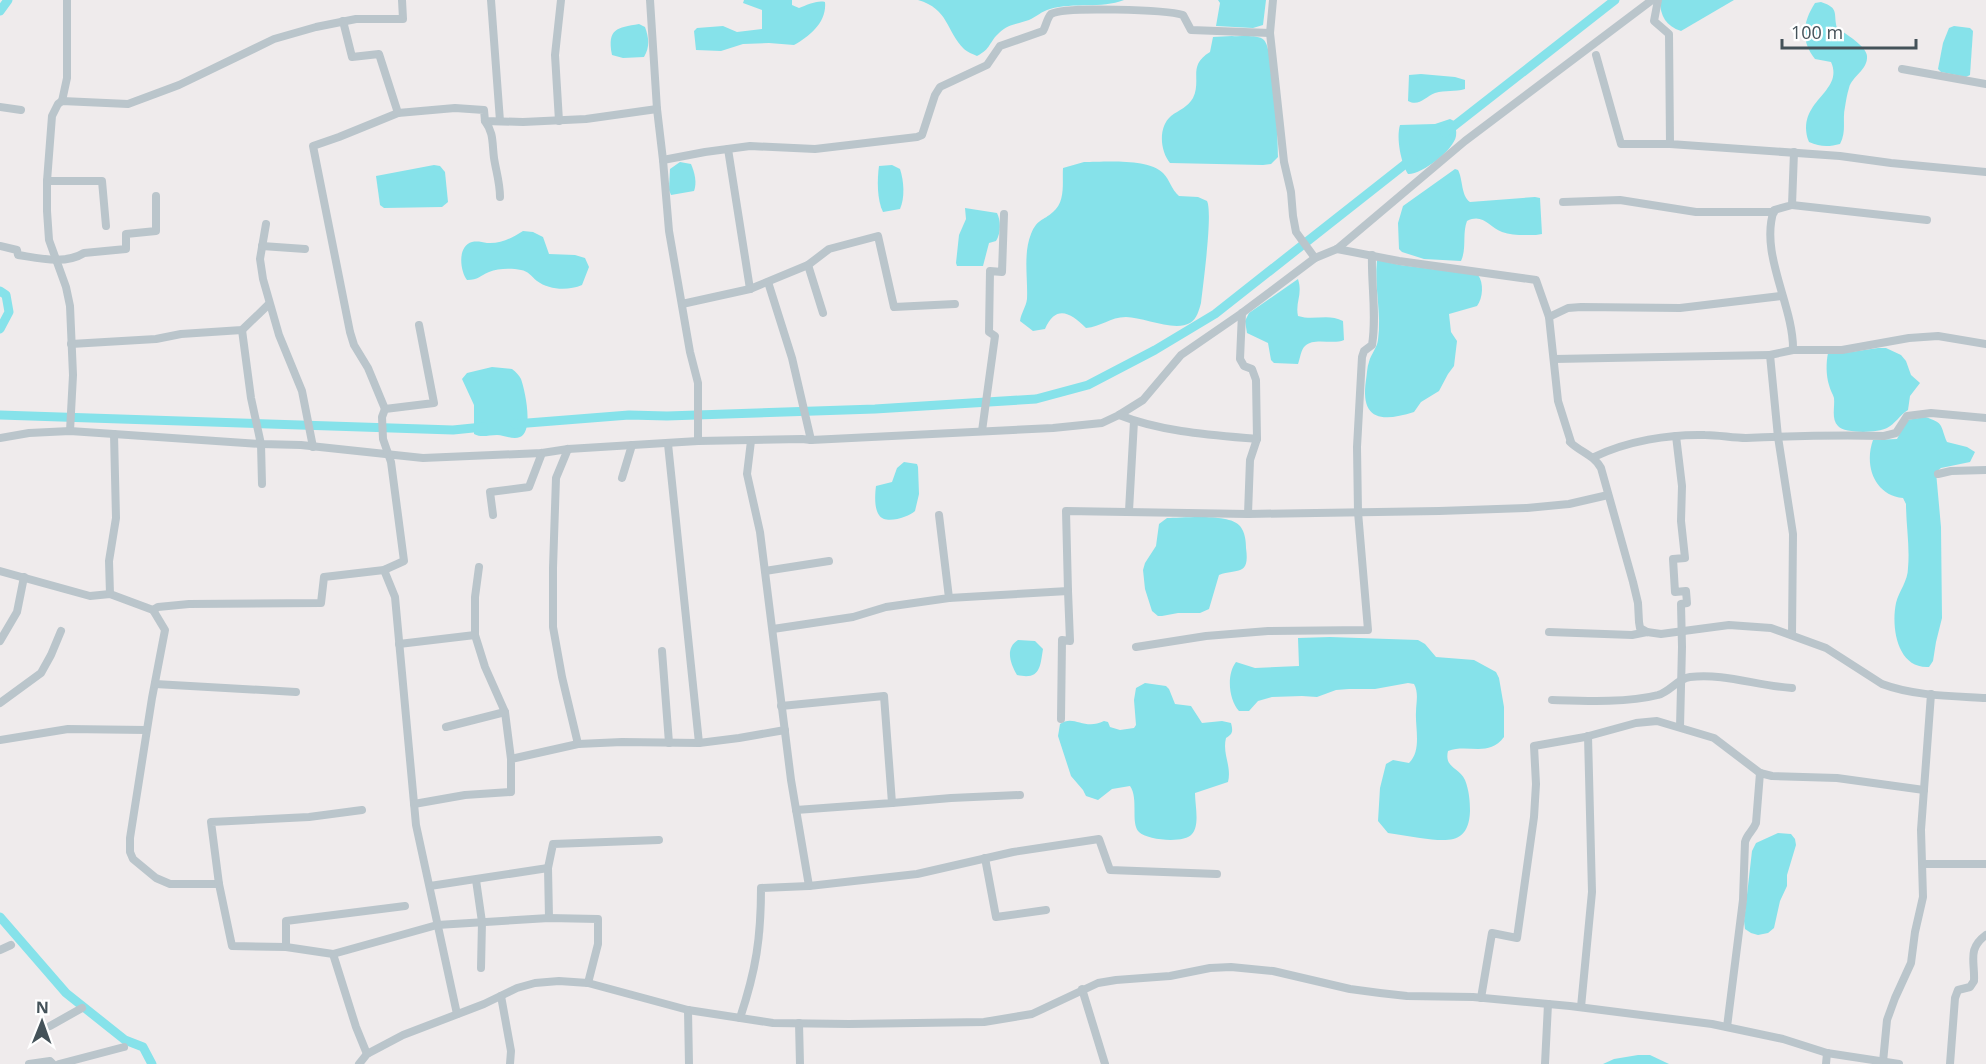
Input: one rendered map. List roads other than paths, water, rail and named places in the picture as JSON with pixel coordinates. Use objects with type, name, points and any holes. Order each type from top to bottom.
[{"type":"street","points":[[63,101],[68,69],[67,0]]},
{"type":"street","points":[[70,431],[72,344],[70,306],[66,287],[49,240],[47,180],[52,116],[58,104],[63,101],[128,104],[178,85],[274,39],[343,21],[403,19],[402,0]]},
{"type":"street","points":[[491,0],[500,121]]},
{"type":"street","points":[[559,121],[555,55],[561,0]]},
{"type":"street","points":[[650,0],[657,109],[669,231],[698,383],[698,441]]},
{"type":"street","points":[[1273,0],[1270,33],[1284,162],[1296,232],[1313,256]]},
{"type":"street","points":[[0,438],[29,433],[70,431],[260,441],[423,458],[542,453],[568,449],[698,441],[811,440],[1086,426],[1102,423],[1143,400],[1181,355],[1242,314],[1313,256],[1337,249],[1465,141],[1652,0]]},
{"type":"street","points":[[1658,0],[1654,21],[1669,34],[1670,144]]},
{"type":"street","points":[[663,160],[728,149],[772,146],[815,149],[917,137],[922,135],[935,95],[940,87],[987,65],[1000,46],[1043,31],[1049,17],[1057,12],[1160,11],[1183,15],[1191,30],[1270,33]]},
{"type":"street","points":[[343,21],[352,57],[379,54],[398,113]]},
{"type":"street","points":[[1596,55],[1621,144],[1670,144],[1794,152],[1986,172]]},
{"type":"street","points":[[1902,69],[1986,84]]},
{"type":"street","points":[[0,107],[21,110]]},
{"type":"street","points":[[153,610],[158,607],[189,604],[321,603],[324,577],[384,570],[404,561],[391,462],[383,440],[384,413],[368,368],[354,345],[350,332],[314,146],[398,113],[455,108],[484,110],[485,121],[493,136],[500,196]]},
{"type":"street","points":[[485,121],[559,121],[657,109]]},
{"type":"street","points":[[728,149],[750,289]]},
{"type":"street","points":[[1792,205],[1794,152]]},
{"type":"street","points":[[47,180],[102,182],[106,226]]},
{"type":"street","points":[[0,246],[17,250],[18,255],[57,260],[84,253],[126,249],[126,234],[156,231],[156,196]]},
{"type":"street","points":[[1563,202],[1620,200],[1696,212],[1774,212]]},
{"type":"street","points":[[1793,350],[1772,242],[1772,217],[1778,208],[1792,205],[1926,220]]},
{"type":"street","points":[[982,431],[995,336],[989,332],[990,271],[1002,272],[1004,214]]},
{"type":"street","points":[[266,224],[260,259],[269,304],[302,391],[313,447]]},
{"type":"street","points":[[682,304],[750,289],[808,265],[829,249],[878,237],[894,307],[956,304]]},
{"type":"street","points":[[262,246],[305,249]]},
{"type":"street","points":[[1337,249],[1399,261],[1536,280],[1549,317],[1558,401],[1571,442],[1575,447],[1594,458],[1601,468],[1633,582],[1638,603],[1638,622],[1640,628],[1647,632]]},
{"type":"street","points":[[1136,647],[1206,636],[1368,630],[1358,512],[1358,447],[1362,357],[1364,351],[1372,345],[1375,316],[1371,280],[1372,255]]},
{"type":"street","points":[[808,265],[823,313]]},
{"type":"street","points":[[768,282],[792,358],[811,440]]},
{"type":"street","points":[[1549,317],[1568,309],[1581,307],[1680,308],[1781,296]]},
{"type":"street","points":[[72,344],[156,339],[181,334],[242,330],[269,304]]},
{"type":"street","points":[[1242,314],[1240,359],[1244,366],[1252,369],[1256,380],[1257,439],[1250,460],[1248,514]]},
{"type":"street","points":[[384,413],[434,403],[419,326]]},
{"type":"street","points":[[242,330],[251,398],[260,441],[262,484]]},
{"type":"street","points":[[1554,360],[1770,355],[1793,350],[1842,350],[1909,338],[1938,336],[1986,344]]},
{"type":"street","points":[[1770,355],[1778,437],[1793,542],[1792,635]]},
{"type":"street","points":[[1594,458],[1631,445],[1676,436],[1710,435],[1743,438],[1892,435],[1896,433],[1907,416],[1918,413],[1986,417]]},
{"type":"street","points":[[1119,415],[1134,421],[1206,434],[1257,439]]},
{"type":"street","points":[[1129,511],[1134,421]]},
{"type":"street","points":[[110,594],[109,561],[116,518],[114,434]]},
{"type":"street","points":[[1676,436],[1682,486],[1685,558],[1673,558],[1675,592],[1686,591],[1687,603],[1681,604],[1680,727]]},
{"type":"street","points":[[751,441],[747,474],[760,532],[781,706],[809,886]]},
{"type":"street","points":[[669,444],[699,743]]},
{"type":"street","points":[[622,478],[632,445]]},
{"type":"street","points":[[568,449],[556,478],[554,627],[560,669],[578,744]]},
{"type":"street","points":[[493,515],[490,492],[529,487],[542,453]]},
{"type":"street","points":[[1938,474],[1951,471],[1986,470]]},
{"type":"street","points":[[1061,719],[1062,640],[1070,640],[1066,511],[1248,514],[1527,508],[1569,504],[1608,495]]},
{"type":"street","points":[[939,515],[949,598]]},
{"type":"street","points":[[765,570],[829,561]]},
{"type":"street","points":[[414,804],[465,795],[511,792],[512,759],[505,712],[485,667],[475,635],[475,597],[479,567]]},
{"type":"street","points":[[384,570],[395,597],[416,825],[457,1014]]},
{"type":"street","points":[[0,571],[90,596],[110,594],[153,610],[165,630],[146,730],[130,838],[130,852],[133,859],[156,878],[170,884],[219,884]]},
{"type":"street","points":[[0,641],[17,612],[24,577]]},
{"type":"street","points":[[773,629],[853,617],[886,607],[949,598],[1068,591]]},
{"type":"street","points":[[1549,632],[1614,635],[1647,632],[1661,634],[1721,625],[1771,628],[1826,648],[1882,684],[1931,694],[1986,698]]},
{"type":"street","points":[[0,703],[41,673],[61,631]]},
{"type":"street","points":[[399,644],[475,635]]},
{"type":"street","points":[[662,651],[669,743]]},
{"type":"street","points":[[1552,700],[1619,700],[1658,695],[1668,691],[1682,679],[1723,677],[1792,688]]},
{"type":"street","points":[[155,684],[296,692]]},
{"type":"street","points":[[1883,1062],[1890,1010],[1911,963],[1923,897],[1921,842],[1931,694]]},
{"type":"street","points":[[781,706],[884,696],[892,803]]},
{"type":"street","points":[[446,727],[505,712]]},
{"type":"street","points":[[1481,998],[1492,933],[1517,938],[1534,817],[1536,784],[1534,746],[1588,736],[1647,721],[1667,723],[1714,738],[1760,772],[1772,776],[1837,778],[1924,790]]},
{"type":"street","points":[[0,740],[68,729],[146,730]]},
{"type":"street","points":[[512,759],[578,744],[699,743],[785,730]]},
{"type":"street","points":[[1581,1007],[1592,892],[1588,736]]},
{"type":"street","points":[[1727,1027],[1743,900],[1745,842],[1756,823],[1760,772]]},
{"type":"street","points":[[796,810],[1020,795]]},
{"type":"street","points":[[362,810],[309,817],[211,822],[219,884],[232,946],[286,947],[333,954],[437,925],[549,918],[598,919],[598,944],[588,983]]},
{"type":"street","points":[[740,1018],[756,963],[761,928],[761,888],[809,886],[917,874],[1013,852],[1099,839],[1110,870],[1217,874]]},
{"type":"street","points":[[549,918],[548,868],[553,844],[659,840]]},
{"type":"street","points":[[985,858],[996,917],[1046,910]]},
{"type":"street","points":[[1923,864],[1986,864]]},
{"type":"street","points":[[430,886],[548,868]]},
{"type":"street","points":[[476,880],[482,922],[481,968]]},
{"type":"street","points":[[286,947],[286,921],[405,906]]},
{"type":"street","points":[[1950,1064],[1954,998],[1958,990],[1970,987],[1974,981],[1972,952],[1986,934]]},
{"type":"street","points":[[0,950],[11,945]]},
{"type":"street","points":[[333,954],[367,1054]]},
{"type":"street","points":[[359,1064],[367,1054],[403,1035],[517,988],[535,983],[559,981],[588,983],[688,1010],[773,1023],[984,1022],[1032,1014],[1098,983],[1231,967],[1273,972],[1350,989],[1380,993],[1481,998],[1581,1007],[1727,1027],[1827,1053],[1899,1064]]},
{"type":"street","points":[[1082,989],[1105,1064]]},
{"type":"street","points":[[501,996],[511,1051],[510,1064]]},
{"type":"street","points":[[1545,1064],[1548,1004]]},
{"type":"street","points":[[50,1026],[82,1008]]},
{"type":"street","points":[[688,1010],[689,1064]]},
{"type":"street","points":[[799,1023],[800,1064]]},
{"type":"street","points":[[59,1064],[124,1047]]},
{"type":"street","points":[[1826,1064],[1827,1053]]},
{"type":"street","points":[[29,1064],[50,1061],[53,1064]]},
{"type":"water","points":[[744,0],[792,0],[792,5],[799,8],[812,3],[825,2],[825,9],[816,28],[794,45],[743,44],[721,51],[696,50],[694,31],[697,28],[723,26],[737,32],[762,29],[762,10],[743,3]]},
{"type":"water","points":[[918,0],[1124,0],[1115,3],[1068,6],[1047,10],[1029,20],[1002,30],[985,51],[977,56],[964,49],[936,9]]},
{"type":"water","points":[[1218,0],[1266,0],[1263,25],[1253,28],[1216,26],[1220,3]]},
{"type":"water","points":[[1660,0],[1734,0],[1681,31],[1665,20]]},
{"type":"water","points":[[1815,3],[1827,4],[1835,12],[1837,28],[1860,45],[1867,56],[1863,69],[1848,90],[1844,130],[1840,144],[1828,146],[1809,142],[1806,128],[1808,117],[1831,82],[1833,73],[1831,62],[1815,59],[1805,39],[1806,25],[1811,10]]},
{"type":"water","points":[[639,24],[645,27],[648,39],[644,57],[623,58],[612,55],[611,39],[615,31]]},
{"type":"water","points":[[1954,26],[1970,28],[1973,31],[1970,75],[1966,77],[1941,72],[1938,69],[1943,43],[1949,28]]},
{"type":"water","points":[[1213,37],[1261,38],[1267,47],[1275,96],[1278,157],[1271,164],[1263,165],[1170,163],[1162,146],[1164,126],[1171,116],[1193,98],[1197,68],[1203,57],[1210,52]]},
{"type":"water","points":[[1421,74],[1465,80],[1465,89],[1435,93],[1419,102],[1412,103],[1408,101],[1409,75]]},
{"type":"water","points":[[1450,119],[1454,121],[1456,128],[1454,142],[1428,166],[1408,174],[1400,150],[1400,125],[1435,124]]},
{"type":"water","points":[[680,162],[691,164],[694,171],[695,188],[694,191],[671,195],[669,190],[670,169]]},
{"type":"water","points":[[1084,162],[1125,162],[1147,165],[1163,173],[1179,196],[1198,197],[1207,201],[1209,219],[1201,303],[1196,317],[1190,323],[1176,326],[1126,317],[1086,328],[1075,318],[1064,313],[1054,316],[1045,329],[1033,331],[1020,321],[1027,299],[1026,258],[1033,229],[1057,208],[1060,202],[1063,168]]},
{"type":"water","points":[[434,165],[440,166],[445,172],[448,202],[442,207],[384,208],[380,205],[376,176]]},
{"type":"water","points":[[892,165],[900,169],[903,200],[900,209],[883,212],[878,190],[879,166]]},
{"type":"water","points":[[1455,169],[1460,174],[1465,196],[1470,202],[1540,198],[1542,234],[1515,235],[1497,230],[1482,220],[1473,219],[1467,221],[1461,261],[1424,259],[1402,252],[1399,249],[1398,223],[1403,206]]},
{"type":"water","points":[[965,208],[997,213],[998,216],[999,234],[996,241],[989,243],[983,266],[957,266],[956,263],[959,235],[966,219]]},
{"type":"water","points":[[523,231],[533,232],[543,237],[549,254],[575,255],[585,258],[589,267],[582,285],[571,288],[553,288],[537,281],[526,271],[517,269],[501,269],[486,273],[477,279],[467,280],[461,259],[467,244],[502,241]]},
{"type":"water","points":[[1377,260],[1478,275],[1482,286],[1481,299],[1477,306],[1449,314],[1451,332],[1457,341],[1454,366],[1439,391],[1421,402],[1414,412],[1392,417],[1383,417],[1370,411],[1366,404],[1365,394],[1368,366],[1377,343],[1379,330]]},
{"type":"water","points":[[1298,279],[1300,290],[1298,316],[1343,321],[1344,340],[1309,343],[1302,349],[1298,364],[1274,363],[1271,360],[1268,343],[1247,333],[1245,321],[1249,313]]},
{"type":"water","points":[[1886,348],[1901,355],[1911,375],[1920,383],[1910,396],[1908,410],[1883,430],[1862,432],[1842,429],[1836,423],[1834,416],[1834,398],[1829,387],[1827,373],[1828,353]]},
{"type":"water","points":[[492,367],[512,369],[521,379],[528,419],[527,427],[520,437],[474,434],[474,405],[462,379],[467,373]]},
{"type":"water","points":[[1925,417],[1939,423],[1947,442],[1967,447],[1975,452],[1970,462],[1941,468],[1936,472],[1941,527],[1942,618],[1933,661],[1929,667],[1918,666],[1910,661],[1903,654],[1899,645],[1895,613],[1897,599],[1908,573],[1906,504],[1903,498],[1893,496],[1878,485],[1871,469],[1870,459],[1873,440],[1897,439],[1907,420]]},
{"type":"water","points":[[904,462],[917,464],[918,467],[919,494],[915,511],[897,519],[882,518],[876,509],[876,486],[892,482],[897,468]]},
{"type":"water","points":[[1167,518],[1226,519],[1240,526],[1244,534],[1247,557],[1244,567],[1241,570],[1219,575],[1209,609],[1200,613],[1158,616],[1152,611],[1145,589],[1143,570],[1156,546],[1159,524]]},
{"type":"water","points":[[1298,638],[1418,640],[1425,644],[1436,657],[1474,660],[1496,672],[1504,707],[1504,737],[1498,743],[1485,749],[1463,748],[1448,751],[1448,761],[1465,780],[1469,796],[1469,822],[1460,836],[1454,839],[1438,840],[1388,833],[1378,821],[1380,788],[1386,764],[1393,760],[1409,763],[1417,745],[1417,694],[1414,684],[1375,689],[1336,690],[1317,697],[1272,697],[1258,701],[1249,711],[1239,711],[1233,701],[1230,687],[1231,674],[1236,662],[1255,668],[1299,666]]},
{"type":"water","points":[[1018,640],[1035,641],[1043,649],[1040,667],[1035,674],[1017,675],[1014,670],[1010,651]]},
{"type":"water","points":[[1145,683],[1166,686],[1175,704],[1191,706],[1202,723],[1222,721],[1231,723],[1232,732],[1226,738],[1225,744],[1229,771],[1228,782],[1195,793],[1196,825],[1192,834],[1181,839],[1157,839],[1139,832],[1135,823],[1134,797],[1130,786],[1112,789],[1098,800],[1086,796],[1071,776],[1058,736],[1060,724],[1065,721],[1097,724],[1104,721],[1108,722],[1110,727],[1120,730],[1134,728],[1136,725],[1134,700],[1136,688]]},
{"type":"water","points":[[1778,833],[1791,834],[1796,845],[1787,875],[1787,886],[1780,901],[1774,928],[1768,933],[1758,935],[1745,929],[1744,921],[1752,851],[1756,843]]},
{"type":"water","points":[[1650,1055],[1669,1064],[1603,1064],[1614,1059]]},
{"type":"waterway","points":[[0,11],[8,0]]},
{"type":"waterway","points":[[1445,133],[1615,0]]},
{"type":"waterway","points":[[515,424],[629,415],[667,416],[875,409],[1036,399],[1088,385],[1155,350],[1215,314],[1413,158]]},
{"type":"waterway","points":[[0,291],[6,295],[9,312],[0,329]]},
{"type":"waterway","points":[[0,415],[453,430],[483,427]]},
{"type":"waterway","points":[[0,917],[66,993],[125,1040],[143,1047],[152,1064]]}]
